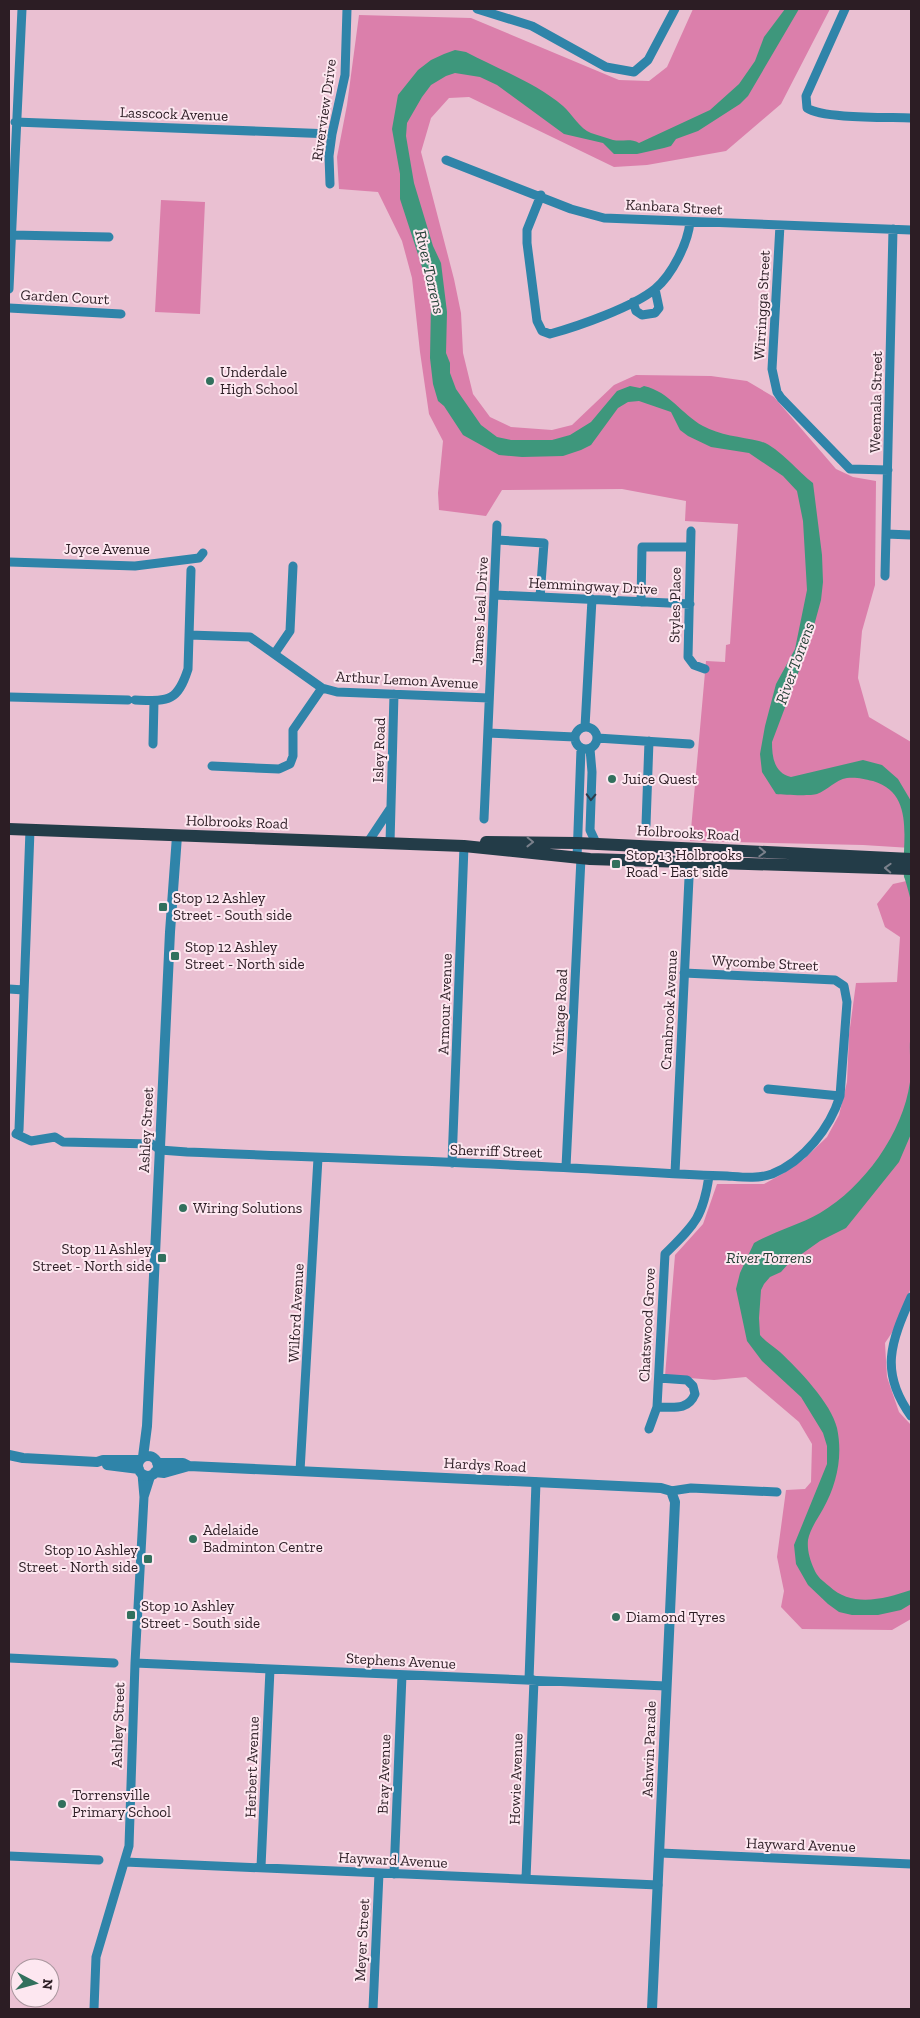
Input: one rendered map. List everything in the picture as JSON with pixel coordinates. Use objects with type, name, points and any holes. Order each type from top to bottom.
[{"type":"main road","name":"Holbrooks Road","points":[[9,829],[464,846],[579,858],[911,869]]},
{"type":"main road","name":"Holbrooks Road","points":[[464,846],[486,842],[577,843],[911,859]]},
{"type":"street","points":[[9,288],[12,136],[15,122],[22,9]]},
{"type":"street","name":"Riverview Drive","points":[[330,184],[329,156],[332,134],[345,75],[347,9]]},
{"type":"street","points":[[477,9],[532,26],[606,67],[634,72],[648,60],[675,9]]},
{"type":"street","points":[[845,9],[806,96],[808,108],[813,112],[836,115],[911,118]]},
{"type":"street","name":"Lasscock Avenue","points":[[15,122],[332,134]]},
{"type":"street","name":"Kanbara Street","points":[[446,160],[541,195],[571,209],[604,218],[911,230]]},
{"type":"street","points":[[541,195],[527,230],[527,243],[537,321],[542,331],[550,334],[565,330],[633,302],[656,289],[674,264],[689,234],[690,222]]},
{"type":"street","name":"Wirringga Street","points":[[780,225],[772,370],[777,392],[850,469],[888,470]]},
{"type":"street","name":"Weemala Street","points":[[885,576],[893,230]]},
{"type":"street","points":[[11,235],[109,237]]},
{"type":"street","points":[[633,302],[636,311],[642,315],[655,313],[659,308],[656,289]]},
{"type":"street","name":"Garden Court","points":[[9,308],[121,314]]},
{"type":"street","name":"James Leal Drive","points":[[484,819],[498,525]]},
{"type":"street","name":"Styles Place","points":[[691,531],[688,657],[694,665],[705,669]]},
{"type":"street","points":[[886,534],[911,535]]},
{"type":"street","points":[[497,540],[544,543],[540,597]]},
{"type":"street","points":[[641,602],[642,546],[690,547]]},
{"type":"street","name":"Joyce Avenue","points":[[9,562],[135,566],[198,558],[203,553]]},
{"type":"street","points":[[275,653],[290,631],[293,566]]},
{"type":"street","points":[[9,696],[165,701],[176,695],[184,683],[188,669],[191,570]]},
{"type":"street","name":"Hemmingway Drive","points":[[495,595],[690,604]]},
{"type":"street","points":[[585,727],[592,599]]},
{"type":"street","name":"Arthur Lemon Avenue","points":[[189,635],[250,637],[322,688],[337,692],[489,698]]},
{"type":"street","points":[[212,766],[279,769],[290,764],[293,756],[293,730],[322,688]]},
{"type":"street","name":"Isley Road","points":[[394,694],[391,807],[398,838],[396,843]]},
{"type":"street","points":[[153,744],[154,700]]},
{"type":"street","points":[[586,749],[595,744],[597,738],[592,729],[585,727],[578,730],[575,737],[576,744],[586,749],[592,772],[590,830],[597,845]]},
{"type":"street","points":[[488,734],[575,737]]},
{"type":"street","points":[[597,738],[690,744]]},
{"type":"street","points":[[646,825],[649,741]]},
{"type":"street","name":"Vintage Road","points":[[566,1168],[579,858],[577,843],[586,749]]},
{"type":"street","name":"Isley Road","points":[[368,842],[387,816],[391,807]]},
{"type":"street","points":[[12,1136],[19,1130],[30,830]]},
{"type":"street","name":"Ashley Street","points":[[94,2009],[96,1957],[126,1862],[129,1846],[135,1663],[147,1466],[147,1426],[160,1150],[177,836]]},
{"type":"street","name":"Armour Avenue","points":[[452,1163],[464,846]]},
{"type":"street","name":"Cranbrook Avenue","points":[[675,1173],[690,849]]},
{"type":"street","name":"Wycombe Street","points":[[684,973],[835,980],[844,986]]},
{"type":"street","name":"Sherriff Street","points":[[12,1136],[31,1141],[55,1137],[63,1142],[152,1144],[160,1150],[318,1158],[708,1176],[752,1177],[771,1174],[790,1164],[826,1128],[840,1096],[847,1002],[844,986]]},
{"type":"street","points":[[9,989],[24,990]]},
{"type":"street","points":[[768,1089],[840,1096]]},
{"type":"street","name":"Wilford Avenue","points":[[300,1470],[318,1158]]},
{"type":"street","name":"Chatswood Grove","points":[[649,1429],[657,1406],[665,1254],[692,1227],[705,1203],[708,1176]]},
{"type":"street","points":[[911,1297],[893,1337],[891,1355],[895,1383],[900,1398],[911,1416]]},
{"type":"street","points":[[657,1406],[683,1407],[692,1402],[696,1394],[693,1386],[687,1380],[659,1378]]},
{"type":"street","name":"Hardys Road","points":[[9,1455],[23,1458],[97,1462],[103,1465],[147,1466],[183,1463],[189,1466],[661,1488],[671,1491],[691,1488],[777,1492]]},
{"type":"street","name":"Howie Avenue","points":[[526,1879],[536,1482]]},
{"type":"street","name":"Ashwin Parade","points":[[652,2009],[675,1502],[671,1491]]},
{"type":"street","points":[[9,1658],[114,1663]]},
{"type":"street","name":"Stephens Avenue","points":[[135,1663],[666,1686]]},
{"type":"street","name":"Herbert Avenue","points":[[261,1867],[270,1669]]},
{"type":"street","name":"Bray Avenue","points":[[394,1874],[402,1675]]},
{"type":"street","name":"Hayward Avenue","points":[[660,1853],[911,1864]]},
{"type":"street","points":[[9,1856],[99,1860]]},
{"type":"street","name":"Hayward Avenue","points":[[126,1862],[658,1885]]},
{"type":"street","name":"Meyer Street","points":[[373,2009],[379,1873]]},
{"type":"shaded area","points":[[693,9],[830,9],[781,104],[726,151],[647,165],[614,167],[469,97],[449,98],[431,118],[421,152],[454,279],[461,313],[463,353],[473,394],[490,417],[511,427],[552,430],[572,425],[614,385],[636,375],[711,376],[747,381],[774,397],[836,469],[853,477],[876,481],[875,585],[862,631],[858,678],[869,717],[911,742],[911,848],[690,841],[706,661],[725,662],[726,645],[730,644],[738,524],[685,521],[686,501],[622,489],[502,490],[486,516],[439,510],[438,493],[443,441],[429,414],[412,278],[402,241],[378,192],[339,189],[337,157],[347,105],[359,15],[471,18],[619,80],[649,81],[667,67]]},
{"type":"shaded area","points":[[161,200],[205,202],[200,314],[155,312]]},
{"type":"shaded area","points":[[911,880],[911,1288],[893,1331],[885,1343],[887,1377],[899,1412],[911,1425],[911,1619],[892,1630],[802,1629],[781,1607],[784,1591],[777,1557],[786,1490],[805,1489],[811,1482],[812,1444],[799,1422],[746,1377],[714,1380],[665,1376],[675,1255],[703,1224],[717,1184],[764,1184],[804,1159],[827,1137],[839,1115],[847,1082],[849,1035],[856,983],[897,982],[900,937],[885,927],[877,904],[893,884]]},
{"type":"water","name":"River Torrens","points":[[785,9],[799,9],[748,96],[740,104],[698,131],[676,139],[671,146],[637,154],[614,154],[603,143],[564,134],[497,85],[480,77],[455,73],[431,85],[407,123],[406,136],[414,183],[433,246],[441,263],[447,312],[446,353],[450,363],[450,373],[456,389],[481,425],[497,437],[511,440],[552,440],[570,435],[591,422],[617,391],[630,386],[640,388],[644,386],[661,393],[695,421],[709,429],[723,434],[759,441],[773,448],[813,483],[822,555],[823,582],[821,600],[809,644],[772,742],[775,764],[781,772],[791,777],[863,760],[882,765],[898,779],[911,801],[911,902],[904,877],[904,822],[896,797],[887,788],[873,781],[851,778],[843,779],[817,794],[776,794],[762,772],[760,754],[765,726],[776,684],[795,649],[807,590],[803,521],[797,491],[783,476],[749,453],[711,447],[680,430],[671,412],[639,401],[628,402],[618,408],[591,445],[563,456],[522,457],[499,455],[463,435],[444,406],[438,401],[433,384],[430,358],[431,303],[426,279],[400,199],[400,174],[392,129],[398,95],[418,70],[431,60],[455,50],[466,52],[541,90],[563,106],[587,131],[613,140],[639,143],[710,110],[739,84],[755,61],[764,37]]},
{"type":"water","name":"River Torrens","points":[[911,1033],[911,1134],[899,1162],[846,1228],[820,1241],[789,1263],[781,1272],[770,1277],[761,1290],[760,1335],[788,1359],[813,1387],[834,1418],[839,1438],[838,1470],[832,1490],[812,1528],[808,1540],[809,1555],[815,1572],[822,1581],[838,1593],[858,1599],[869,1600],[911,1590],[911,1604],[901,1610],[878,1615],[852,1615],[839,1612],[828,1604],[808,1585],[796,1564],[794,1545],[827,1464],[827,1446],[823,1433],[801,1397],[762,1361],[747,1341],[736,1289],[740,1273],[754,1243],[820,1213],[836,1202],[852,1189],[879,1157],[890,1139],[906,1101],[910,1082]]},
{"type":"place","name":"Underdale High School","points":[[210,381]]},
{"type":"place","name":"Juice Quest","points":[[612,779]]},
{"type":"place","name":"Stop 13 Holbrooks Road - East side","points":[[616,864]]},
{"type":"place","name":"Stop 12 Ashley Street - South side","points":[[163,907]]},
{"type":"place","name":"Stop 12 Ashley Street - North side","points":[[175,956]]},
{"type":"place","name":"Wiring Solutions","points":[[183,1208]]},
{"type":"place","name":"Stop 11 Ashley Street - North side","points":[[162,1258]]},
{"type":"place","name":"Adelaide Badminton Centre","points":[[193,1539]]},
{"type":"place","name":"Stop 10 Ashley Street - North side","points":[[148,1559]]},
{"type":"place","name":"Stop 10 Ashley Street - South side","points":[[131,1615]]},
{"type":"place","name":"Diamond Tyres","points":[[616,1617]]},
{"type":"place","name":"Torrensville Primary School","points":[[62,1804]]}]
